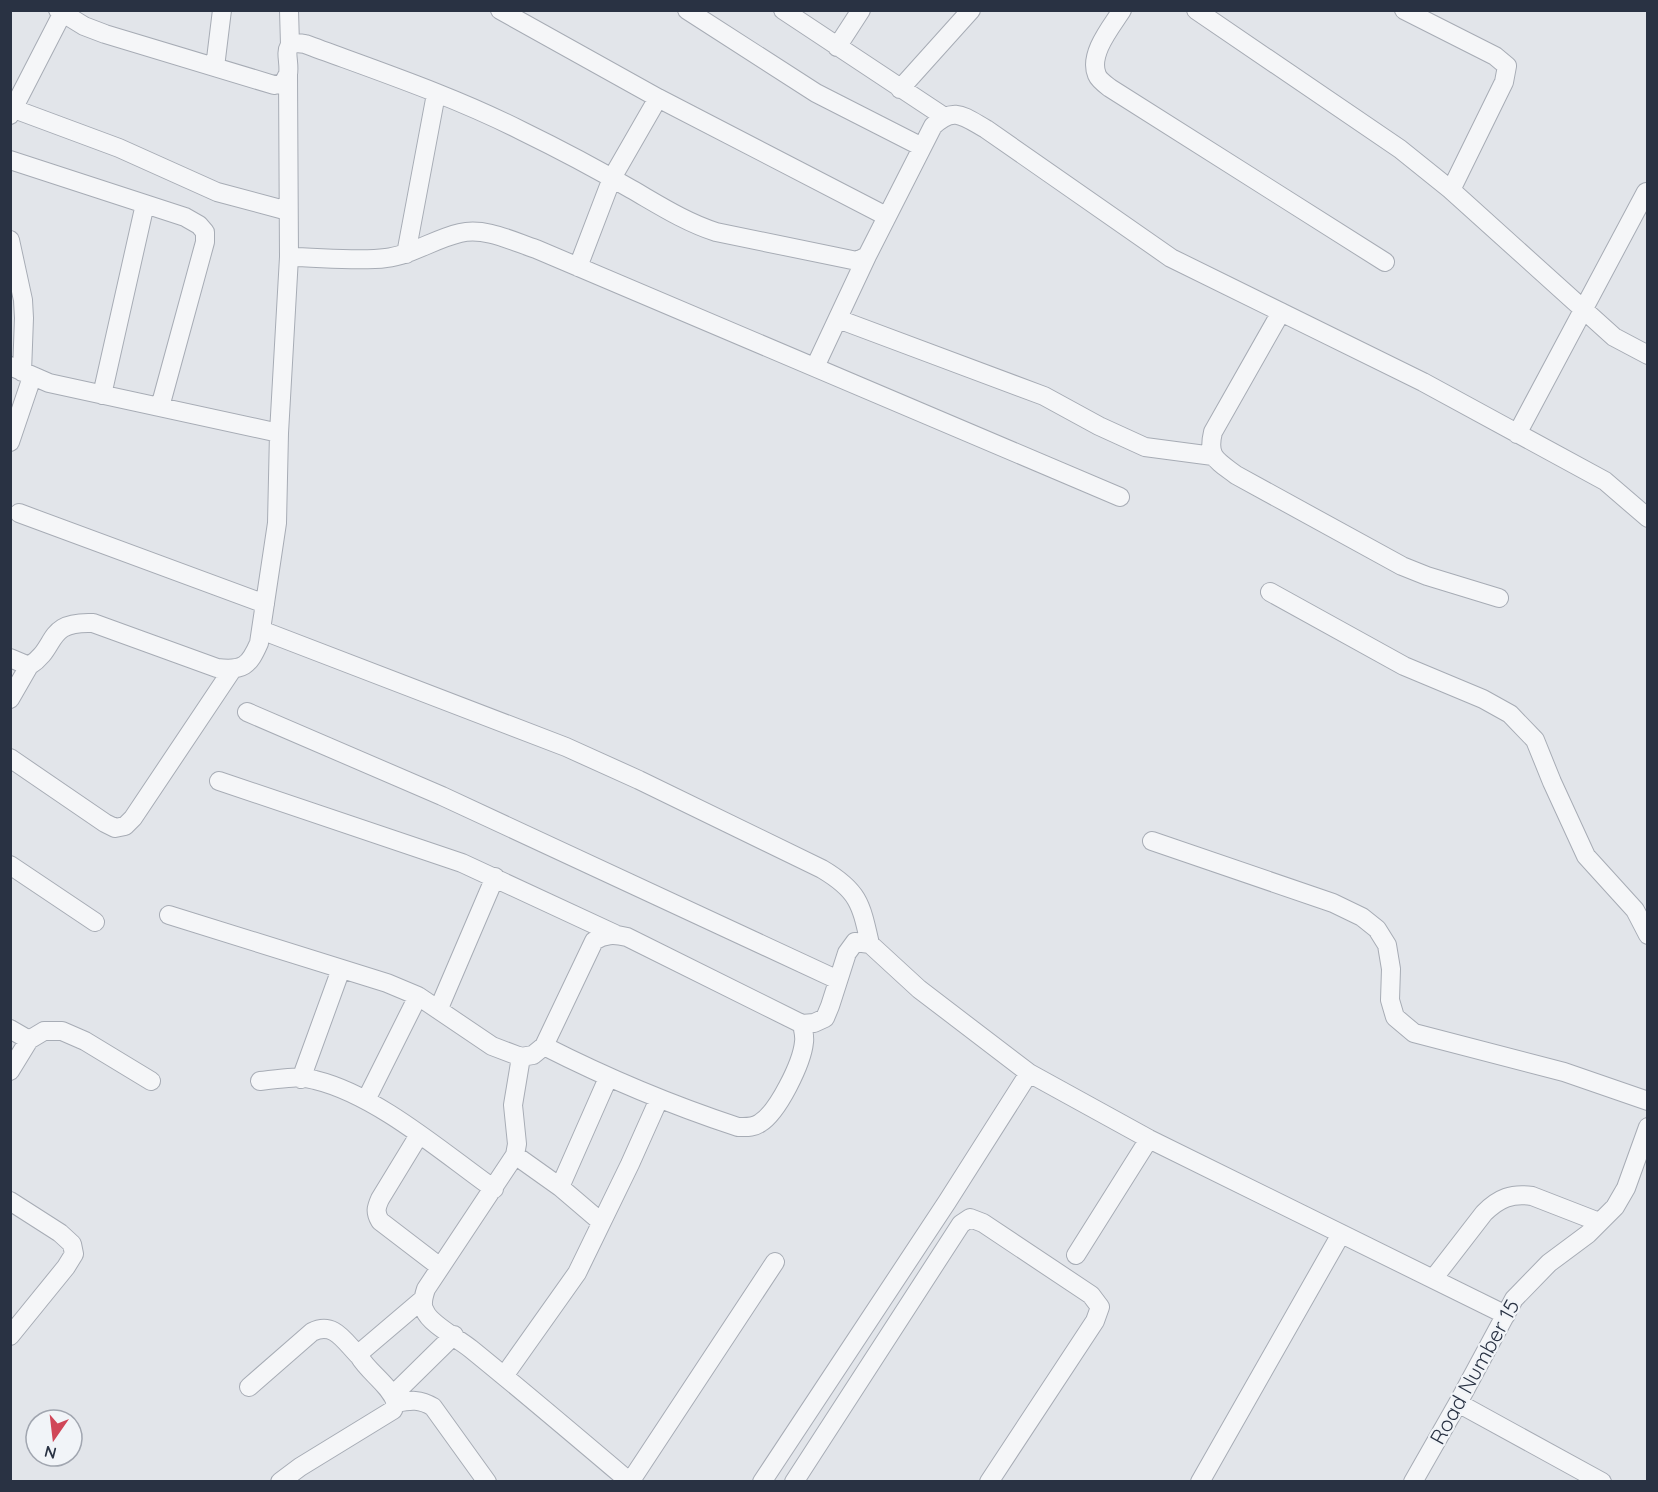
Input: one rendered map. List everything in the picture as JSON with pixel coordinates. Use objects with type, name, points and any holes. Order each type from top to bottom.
[{"type":"street","points":[[215,67],[222,10]]},
{"type":"street","points":[[10,699],[29,666],[38,660],[54,636],[63,628],[76,623],[93,623],[217,668],[232,670],[244,666],[253,657],[259,643],[277,523],[279,433],[289,257],[287,52],[290,45],[289,10]]},
{"type":"street","points":[[500,10],[658,98],[886,216]]},
{"type":"street","points":[[687,10],[816,93],[922,147]]},
{"type":"street","points":[[783,10],[943,116]]},
{"type":"street","points":[[837,47],[861,10]]},
{"type":"street","points":[[900,88],[971,10]]},
{"type":"street","points":[[1122,10],[1102,40],[1097,52],[1097,76],[1110,88],[1385,262]]},
{"type":"street","points":[[1196,10],[1400,149],[1451,190],[1614,337],[1647,355]]},
{"type":"street","points":[[1404,10],[1495,56],[1507,66],[1504,82],[1451,190]]},
{"type":"street","points":[[288,75],[283,83],[274,85],[105,34],[84,26],[60,12],[17,86],[12,112],[119,148],[217,192],[288,211]]},
{"type":"street","points":[[290,45],[297,42],[305,44],[436,94],[519,129],[612,178],[677,217],[716,232],[857,261],[867,256]]},
{"type":"street","points":[[406,254],[436,94]]},
{"type":"street","points":[[578,267],[612,178],[658,98]]},
{"type":"street","points":[[815,367],[886,216],[933,126],[943,116],[955,114],[986,129],[1172,258],[1423,382],[1605,481],[1647,518]]},
{"type":"street","points":[[10,160],[185,217],[199,225],[205,232],[205,242],[160,407]]},
{"type":"street","points":[[1517,434],[1646,192]]},
{"type":"street","points":[[102,394],[145,204]]},
{"type":"street","points":[[289,257],[385,258],[406,254],[460,233],[476,232],[500,236],[1120,497]]},
{"type":"street","points":[[10,240],[24,318],[21,372],[11,440]]},
{"type":"street","points":[[1213,456],[1210,446],[1214,432],[1281,312]]},
{"type":"street","points":[[838,319],[1044,396],[1099,426],[1145,447],[1213,456],[1236,475],[1402,566],[1499,598]]},
{"type":"street","points":[[21,372],[49,383],[279,433]]},
{"type":"street","points":[[19,513],[265,604]]},
{"type":"street","points":[[1270,592],[1404,666],[1482,699],[1510,714],[1535,740],[1587,856],[1635,910],[1647,935]]},
{"type":"street","points":[[261,630],[566,747],[822,869],[842,881],[852,891],[864,916],[870,944]]},
{"type":"street","points":[[10,658],[29,666]]},
{"type":"street","points":[[10,758],[105,823],[115,828],[125,826],[133,818],[232,670]]},
{"type":"street","points":[[247,712],[442,795],[838,980]]},
{"type":"street","points":[[219,782],[462,863],[615,934],[627,937],[802,1024],[814,1023],[825,1017],[847,953],[855,942],[870,944],[919,989],[1029,1073],[1149,1139],[1506,1315]]},
{"type":"street","points":[[1152,841],[1333,903],[1362,917],[1377,929],[1387,945],[1391,969],[1390,1000],[1395,1017],[1414,1033],[1564,1072],[1647,1101]]},
{"type":"street","points":[[10,865],[95,922]]},
{"type":"street","points":[[439,1008],[495,878]]},
{"type":"street","points":[[169,915],[341,969],[418,996],[439,1008],[492,1046],[521,1057],[533,1055],[544,1046],[594,941],[603,935],[615,934]]},
{"type":"street","points":[[301,1079],[341,969]]},
{"type":"street","points":[[366,1100],[418,996]]},
{"type":"street","points":[[544,1046],[608,1078],[658,1099],[738,1127],[749,1128],[762,1123],[770,1114],[798,1069],[805,1040],[802,1024]]},
{"type":"street","points":[[10,1029],[29,1040]]},
{"type":"street","points":[[10,1071],[29,1040],[44,1031],[62,1030],[85,1041],[151,1081]]},
{"type":"street","points":[[521,1057],[513,1105],[518,1144],[515,1155],[426,1289],[423,1299],[424,1311],[630,1482],[775,1262]]},
{"type":"street","points":[[762,1482],[947,1202],[1029,1073]]},
{"type":"street","points":[[260,1081],[287,1078],[314,1079],[366,1100],[494,1189]]},
{"type":"street","points":[[560,1187],[608,1078]]},
{"type":"street","points":[[504,1376],[577,1273],[658,1099]]},
{"type":"street","name":"Road Number 15","points":[[1413,1482],[1514,1299],[1549,1263],[1588,1233],[1615,1207],[1626,1188],[1647,1128]]},
{"type":"street","points":[[419,1135],[380,1199],[376,1215],[380,1221],[440,1267]]},
{"type":"street","points":[[1076,1255],[1149,1139]]},
{"type":"street","points":[[515,1155],[560,1187],[602,1222]]},
{"type":"street","points":[[1433,1279],[1484,1213],[1506,1196],[1520,1194],[1532,1196],[1599,1222]]},
{"type":"street","points":[[10,1201],[60,1233],[72,1244],[74,1254],[10,1336]]},
{"type":"street","points":[[794,1482],[962,1224],[970,1218],[983,1223],[1091,1294],[1100,1306],[1095,1321],[989,1482]]},
{"type":"street","points":[[1200,1482],[1341,1234]]},
{"type":"street","points":[[359,1356],[363,1350],[423,1299]]},
{"type":"street","points":[[249,1387],[312,1332],[323,1327],[332,1329],[359,1356],[394,1399],[424,1402],[433,1407],[487,1482]]},
{"type":"street","points":[[280,1482],[300,1467],[393,1410],[394,1399],[454,1335]]},
{"type":"street","points":[[1458,1403],[1602,1482]]}]
